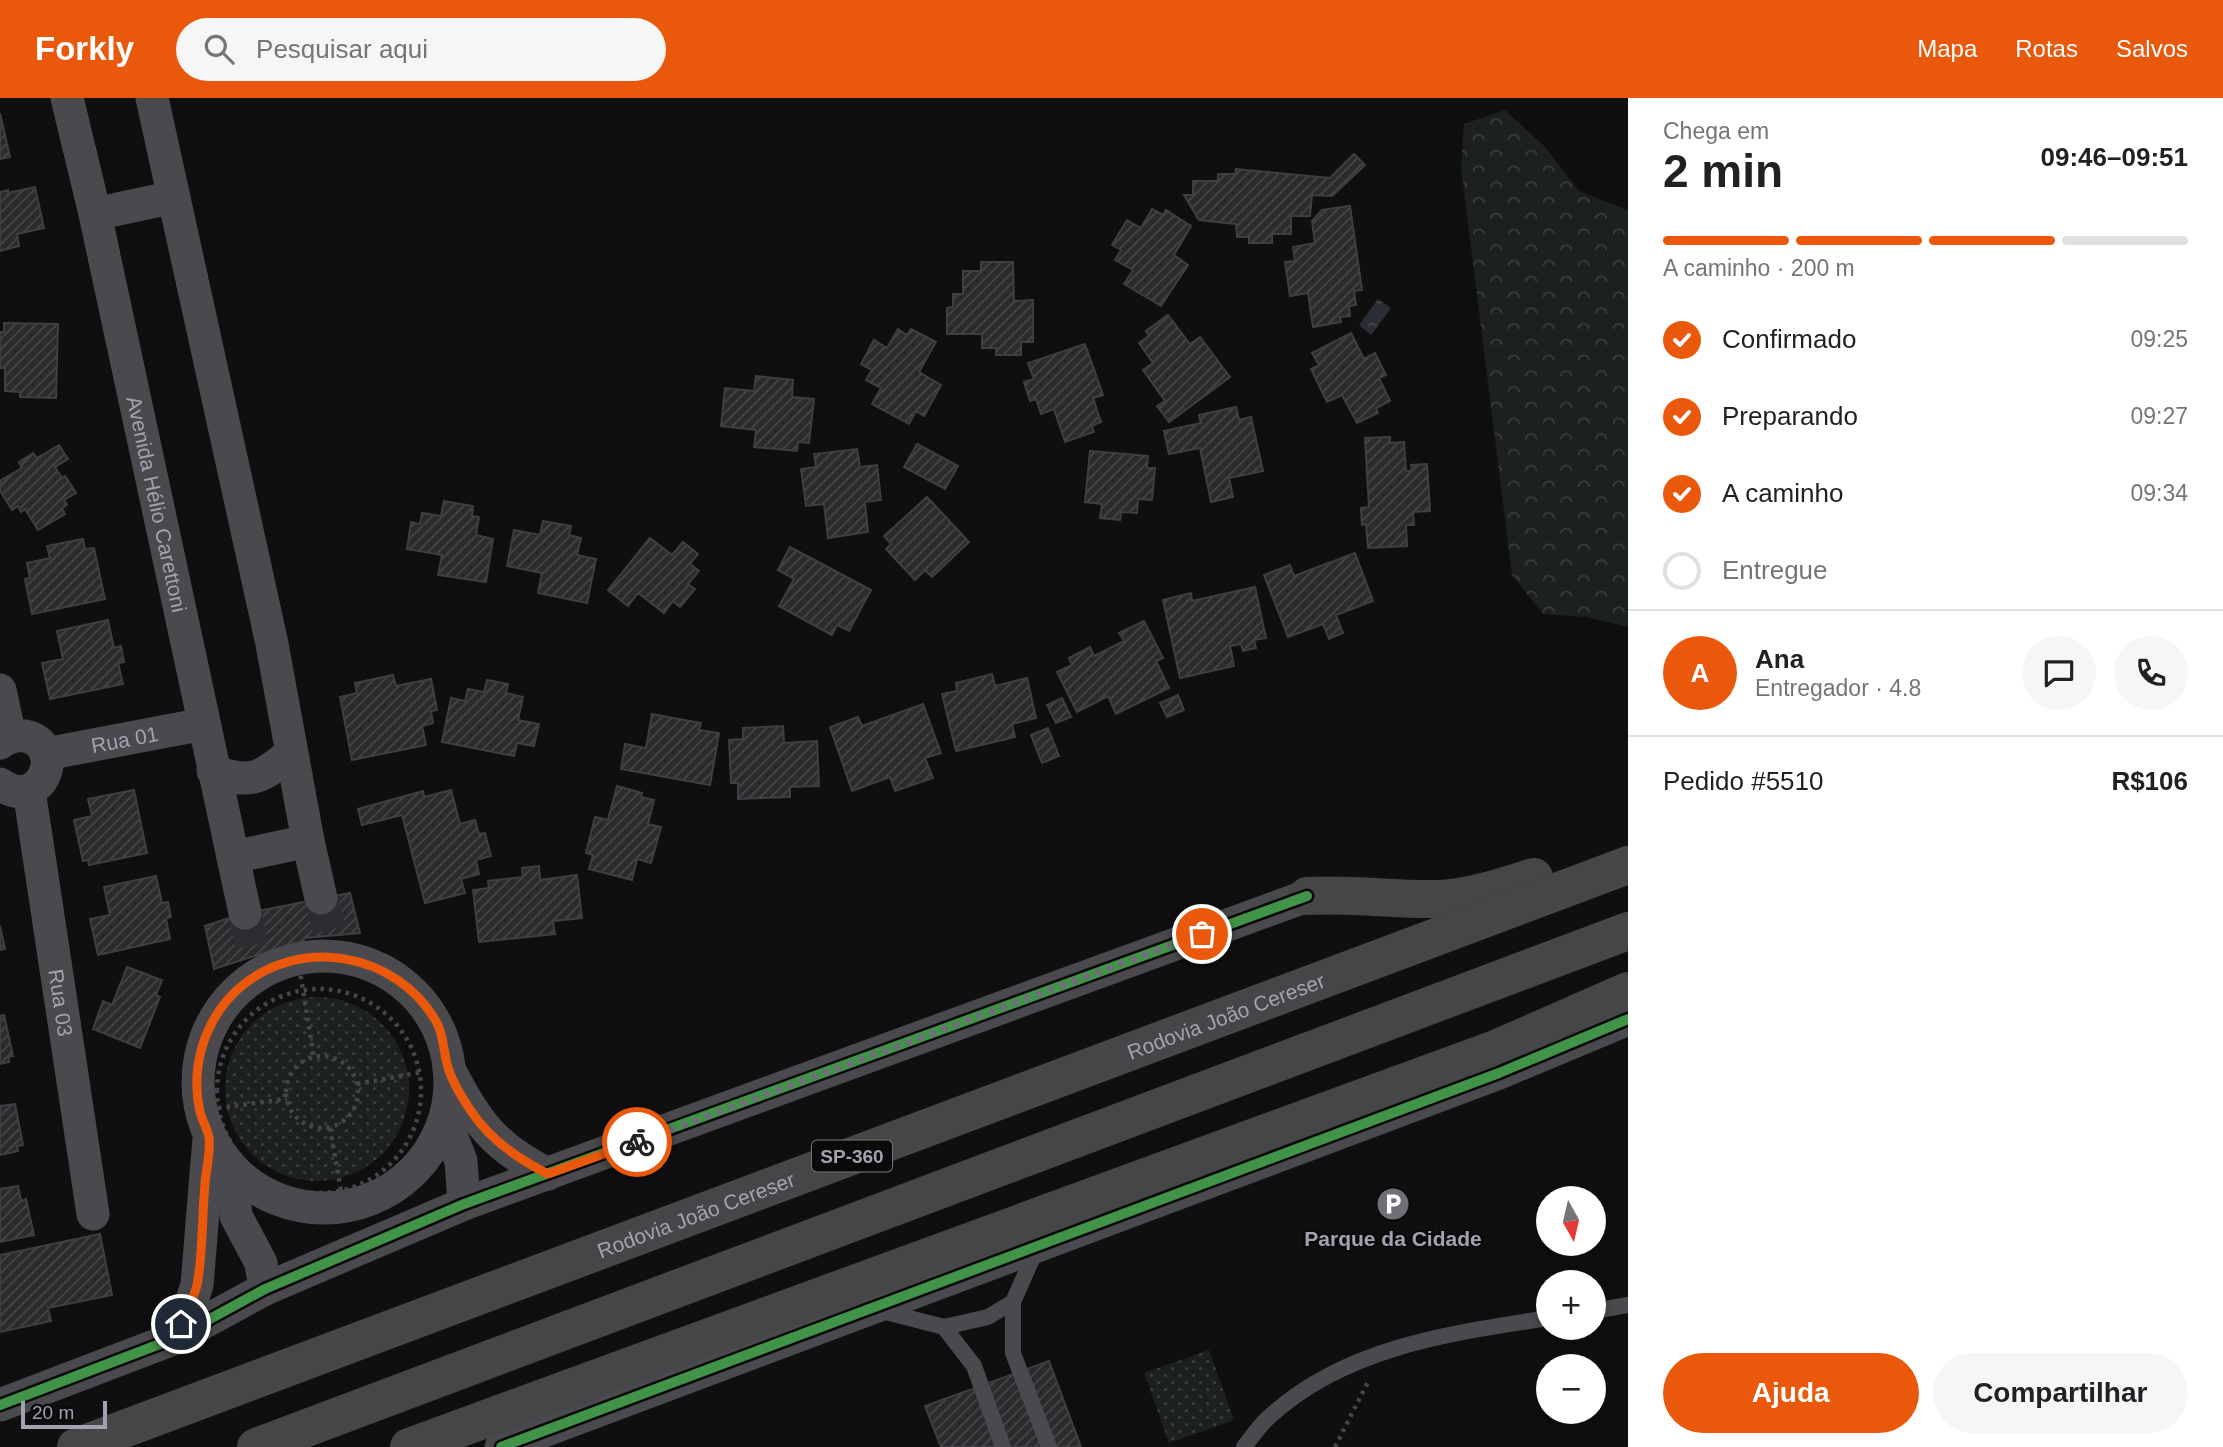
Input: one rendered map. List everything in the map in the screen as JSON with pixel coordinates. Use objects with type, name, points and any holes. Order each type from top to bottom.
[{"type":"highway","points":[[1307,896],[1357,895],[1441,899],[1481,892],[1549,873],[1628,842]]},
{"type":"highway","name":"Rodovia João Cereser","points":[[76,1447],[1628,865]]},
{"type":"highway","points":[[256,1447],[1628,932]]},
{"type":"highway","points":[[409,1447],[1498,1048],[1628,991]]},
{"type":"street","name":"Avenida Hélio Carettoni","points":[[66,98],[95,214],[245,914]]},
{"type":"street","points":[[152,98],[272,644],[307,841],[321,898]]},
{"type":"street","points":[[95,214],[174,197]]},
{"type":"street","points":[[0,690],[5,740],[21,736],[32,738],[41,745],[48,765],[45,776],[38,785],[14,787]]},
{"type":"street","name":"Rua 01","points":[[46,754],[204,724]]},
{"type":"street","points":[[213,771],[234,779],[254,777],[272,769],[291,753]]},
{"type":"street","name":"Rua 03","points":[[14,787],[93,1214]]},
{"type":"street","points":[[233,857],[307,841]]},
{"type":"street","points":[[0,1405],[173,1339],[265,1289],[464,1203],[1307,896]]},
{"type":"street","points":[[265,1289],[261,1264],[236,1216],[231,1169],[197,1086],[199,1060],[206,1034],[256,965],[300,974],[319,956],[336,946],[365,963],[388,972],[408,987],[425,1005],[438,1026],[434,1070],[446,1122],[461,1161],[464,1203]]},
{"type":"street","points":[[501,1447],[1499,1073],[1628,1019]]},
{"type":"street","points":[[434,1070],[496,1139],[519,1160],[548,1174]]},
{"type":"street","points":[[173,1339],[197,1285],[209,1120]]},
{"type":"street","points":[[231,1169],[261,1193],[296,1206],[334,1209],[370,1201],[404,1182],[430,1154],[446,1122]]},
{"type":"lane","points":[[1037,1247],[1013,1301],[1013,1353],[1049,1447]]},
{"type":"lane","points":[[873,1308],[944,1327],[988,1317],[1013,1301]]},
{"type":"lane","points":[[1606,1309],[1628,1305]]},
{"type":"lane","points":[[1244,1447],[1267,1419],[1307,1388],[1359,1362],[1413,1342],[1536,1320]]},
{"type":"lane","points":[[944,1327],[974,1366],[1003,1447]]},
{"type":"path","points":[[300,974],[314,1058]]},
{"type":"path","points":[[300,974],[371,1002],[398,1024],[416,1054],[434,1070]]},
{"type":"path","points":[[209,1120],[226,1045],[246,1019],[300,974]]},
{"type":"path","points":[[314,1058],[336,1059],[353,1074],[357,1084],[356,1107],[349,1116],[330,1128],[307,1125],[298,1119],[290,1110],[287,1099],[289,1077],[304,1062],[314,1058]]},
{"type":"path","points":[[357,1084],[434,1070]]},
{"type":"path","points":[[209,1120],[261,1176],[300,1192],[341,1191],[374,1178],[400,1155],[417,1124],[423,1089],[434,1070]]},
{"type":"path","points":[[209,1120],[287,1099]]},
{"type":"path","points":[[330,1128],[341,1191]]},
{"type":"path","points":[[1335,1447],[1383,1353]]},
{"type":"green space","points":[[1505,110],[1545,147],[1579,191],[1628,210],[1628,627],[1587,617],[1543,614],[1512,575],[1461,167],[1464,124]]},
{"type":"green space","points":[[317,997],[335,998],[352,1004],[368,1012],[382,1024],[394,1038],[402,1054],[408,1071],[408,1107],[402,1124],[394,1140],[382,1154],[368,1166],[352,1174],[335,1180],[317,1181],[299,1180],[282,1174],[266,1166],[252,1154],[240,1140],[232,1124],[226,1107],[225,1089],[226,1071],[232,1054],[240,1038],[252,1024],[266,1012],[282,1004],[299,998]]},
{"type":"green space","points":[[1209,1350],[1234,1420],[1169,1443],[1144,1373]]},
{"type":"water","points":[[1378,299],[1391,308],[1371,335],[1359,325]]},
{"type":"building","points":[[0,113],[10,157],[0,159]]},
{"type":"building","points":[[1354,154],[1365,165],[1332,196],[1312,195],[1310,216],[1291,216],[1291,234],[1272,234],[1272,243],[1249,243],[1249,237],[1237,237],[1236,224],[1199,220],[1184,195],[1193,195],[1193,181],[1218,181],[1218,174],[1235,174],[1236,169],[1330,178]]},
{"type":"building","points":[[35,187],[44,228],[17,234],[19,246],[0,251],[0,192],[8,190],[8,193]]},
{"type":"building","points":[[1350,206],[1362,290],[1354,291],[1356,305],[1349,306],[1350,316],[1340,317],[1341,322],[1313,327],[1308,293],[1290,296],[1285,262],[1295,261],[1293,247],[1315,243],[1312,221],[1322,210]]},
{"type":"building","points":[[1152,209],[1163,215],[1166,210],[1191,226],[1174,255],[1188,265],[1161,306],[1124,284],[1133,270],[1115,260],[1121,250],[1112,245],[1127,220],[1141,228]]},
{"type":"building","points":[[981,262],[1013,262],[1014,301],[1033,300],[1033,342],[1021,342],[1021,355],[996,355],[996,348],[982,348],[982,334],[947,334],[947,308],[953,307],[953,294],[963,294],[963,271],[981,271]]},
{"type":"building","points":[[1168,315],[1190,344],[1200,337],[1230,377],[1169,422],[1157,406],[1165,401],[1143,370],[1153,363],[1139,343],[1149,336],[1146,331]]},
{"type":"building","points":[[4,323],[58,324],[56,398],[20,397],[20,392],[5,391],[5,368],[0,368],[0,332],[4,332]]},
{"type":"building","points":[[898,329],[907,335],[911,329],[936,342],[919,372],[941,385],[924,416],[916,411],[909,424],[872,404],[881,388],[866,380],[872,370],[861,364],[874,340],[887,348]]},
{"type":"building","points":[[1351,333],[1364,359],[1375,353],[1386,375],[1379,378],[1390,401],[1376,408],[1378,413],[1357,423],[1342,395],[1327,402],[1311,369],[1319,365],[1312,353]]},
{"type":"building","points":[[1085,344],[1103,395],[1093,398],[1101,422],[1092,426],[1094,432],[1065,442],[1054,409],[1041,414],[1036,399],[1030,401],[1024,382],[1034,379],[1028,363]]},
{"type":"building","points":[[756,376],[793,380],[792,397],[814,399],[809,443],[798,442],[797,451],[754,447],[756,430],[721,426],[725,388],[754,391]]},
{"type":"building","points":[[1236,407],[1239,420],[1251,417],[1263,471],[1229,478],[1233,497],[1211,502],[1200,448],[1169,454],[1164,431],[1201,423],[1199,415]]},
{"type":"building","points":[[1390,437],[1390,443],[1404,442],[1406,471],[1412,471],[1411,465],[1427,464],[1430,511],[1413,512],[1414,525],[1406,525],[1407,546],[1368,548],[1366,524],[1362,525],[1361,508],[1369,507],[1365,438]]},
{"type":"building","points":[[917,444],[958,466],[945,489],[904,467]]},
{"type":"building","points":[[59,445],[68,459],[55,467],[62,478],[65,476],[76,493],[64,500],[67,505],[62,508],[65,514],[38,530],[25,509],[21,512],[18,506],[12,510],[0,491],[0,481],[22,468],[19,462],[33,453],[37,458]]},
{"type":"building","points":[[857,449],[860,467],[877,465],[881,500],[865,502],[868,532],[828,538],[824,504],[806,506],[801,469],[816,467],[814,454]]},
{"type":"building","points":[[1090,451],[1148,456],[1147,468],[1155,468],[1152,500],[1138,499],[1137,513],[1121,512],[1120,520],[1100,518],[1102,504],[1085,502]]},
{"type":"building","points":[[927,497],[969,542],[932,577],[925,570],[915,580],[886,549],[891,544],[884,536]]},
{"type":"building","points":[[444,501],[473,506],[472,516],[479,517],[476,535],[493,539],[486,582],[438,575],[442,555],[407,549],[411,522],[420,524],[422,513],[441,516]]},
{"type":"building","points":[[543,521],[571,526],[569,535],[581,538],[577,555],[596,559],[587,603],[538,593],[542,573],[507,566],[514,530],[540,535]]},
{"type":"building","points":[[650,538],[672,555],[683,542],[698,554],[690,564],[699,571],[688,584],[695,589],[680,607],[673,601],[664,613],[638,593],[628,606],[608,590]]},
{"type":"building","points":[[83,539],[85,549],[94,548],[105,599],[32,614],[25,579],[30,578],[27,563],[50,558],[47,546]]},
{"type":"building","points":[[790,547],[871,590],[849,631],[837,625],[832,635],[779,606],[794,579],[778,570]]},
{"type":"building","points":[[1355,553],[1373,601],[1336,615],[1343,633],[1329,639],[1323,624],[1288,637],[1264,575],[1290,565],[1294,576]]},
{"type":"building","points":[[1255,587],[1266,638],[1254,640],[1256,648],[1243,651],[1241,644],[1230,646],[1234,666],[1180,678],[1163,600],[1191,593],[1192,601]]},
{"type":"building","points":[[108,620],[114,648],[121,646],[124,662],[118,663],[123,684],[50,699],[42,663],[63,659],[57,631]]},
{"type":"building","points":[[1144,621],[1163,658],[1156,661],[1169,688],[1116,714],[1108,696],[1077,712],[1057,672],[1072,665],[1069,658],[1090,647],[1094,656],[1124,641],[1119,633]]},
{"type":"building","points":[[992,674],[995,686],[1027,678],[1036,718],[1012,724],[1015,737],[956,751],[942,694],[957,691],[956,683]]},
{"type":"building","points":[[393,675],[396,686],[431,679],[437,710],[431,711],[433,723],[422,726],[426,745],[352,760],[340,697],[357,693],[355,683]]},
{"type":"building","points":[[487,680],[508,684],[506,693],[523,697],[518,720],[539,724],[534,746],[517,743],[514,756],[442,742],[451,698],[465,701],[468,689],[484,692]]},
{"type":"building","points":[[1178,695],[1184,710],[1167,717],[1160,703]]},
{"type":"building","points":[[1062,698],[1071,717],[1056,723],[1047,705]]},
{"type":"building","points":[[923,704],[941,753],[925,758],[933,778],[895,791],[890,777],[852,791],[830,727],[858,717],[862,726]]},
{"type":"building","points":[[652,714],[701,723],[699,730],[719,733],[710,785],[621,769],[625,744],[646,748]]},
{"type":"building","points":[[783,726],[784,743],[817,741],[819,786],[790,787],[790,797],[738,799],[738,783],[731,783],[729,740],[743,739],[743,728]]},
{"type":"building","points":[[1048,728],[1059,756],[1042,763],[1031,735]]},
{"type":"building","points":[[617,786],[642,793],[641,797],[654,800],[648,824],[661,827],[651,863],[637,859],[632,880],[589,869],[593,855],[586,853],[595,817],[608,820]]},
{"type":"building","points":[[134,790],[147,853],[89,865],[88,860],[83,861],[74,820],[92,816],[88,799]]},
{"type":"building","points":[[451,790],[460,824],[475,820],[479,834],[485,833],[491,856],[476,860],[479,874],[461,879],[465,893],[425,903],[402,815],[362,825],[358,809],[423,791],[424,797]]},
{"type":"building","points":[[539,866],[540,880],[577,875],[582,918],[553,921],[555,934],[479,942],[473,890],[489,888],[488,881],[523,877],[522,868]]},
{"type":"building","points":[[156,876],[162,903],[168,902],[171,917],[166,919],[170,939],[98,955],[90,919],[110,915],[104,887]]},
{"type":"building","points":[[350,893],[360,933],[305,938],[297,952],[285,955],[267,952],[214,969],[205,926],[238,915]]},
{"type":"building","points":[[0,926],[5,949],[0,950]]},
{"type":"building","points":[[127,967],[162,980],[156,995],[160,997],[140,1048],[93,1029],[103,1001],[112,1005]]},
{"type":"building","points":[[4,1015],[13,1056],[8,1057],[9,1062],[0,1064],[0,1016]]},
{"type":"building","points":[[15,1104],[23,1145],[17,1146],[18,1151],[0,1155],[0,1106]]},
{"type":"building","points":[[18,1186],[21,1201],[26,1199],[34,1235],[0,1242],[0,1189]]},
{"type":"building","points":[[100,1234],[112,1295],[48,1308],[51,1321],[0,1332],[0,1255]]},
{"type":"building","points":[[1049,1361],[1081,1447],[941,1447],[925,1406]]},
{"type":"tunnel","points":[[321,898],[331,936]]},
{"type":"tunnel","points":[[245,913],[254,956]]},
{"type":"cycle path","points":[[0,1405],[173,1339],[265,1289],[464,1204],[1307,896]]},
{"type":"cycle path","points":[[501,1447],[1499,1073],[1628,1019]]},
{"type":"way so far","points":[[637,1142],[1202,934]]},
{"type":"place","name":"Parque da Cidade","points":[[1393,1204]]},
{"type":"route","points":[[181,1324],[197,1285],[209,1138],[200,1113],[197,1086],[199,1060],[206,1034],[219,1011],[236,991],[258,974],[277,965],[319,956],[341,957],[388,972],[408,987],[425,1005],[438,1026],[448,1068],[471,1111],[519,1160],[548,1174],[637,1142]]}]
